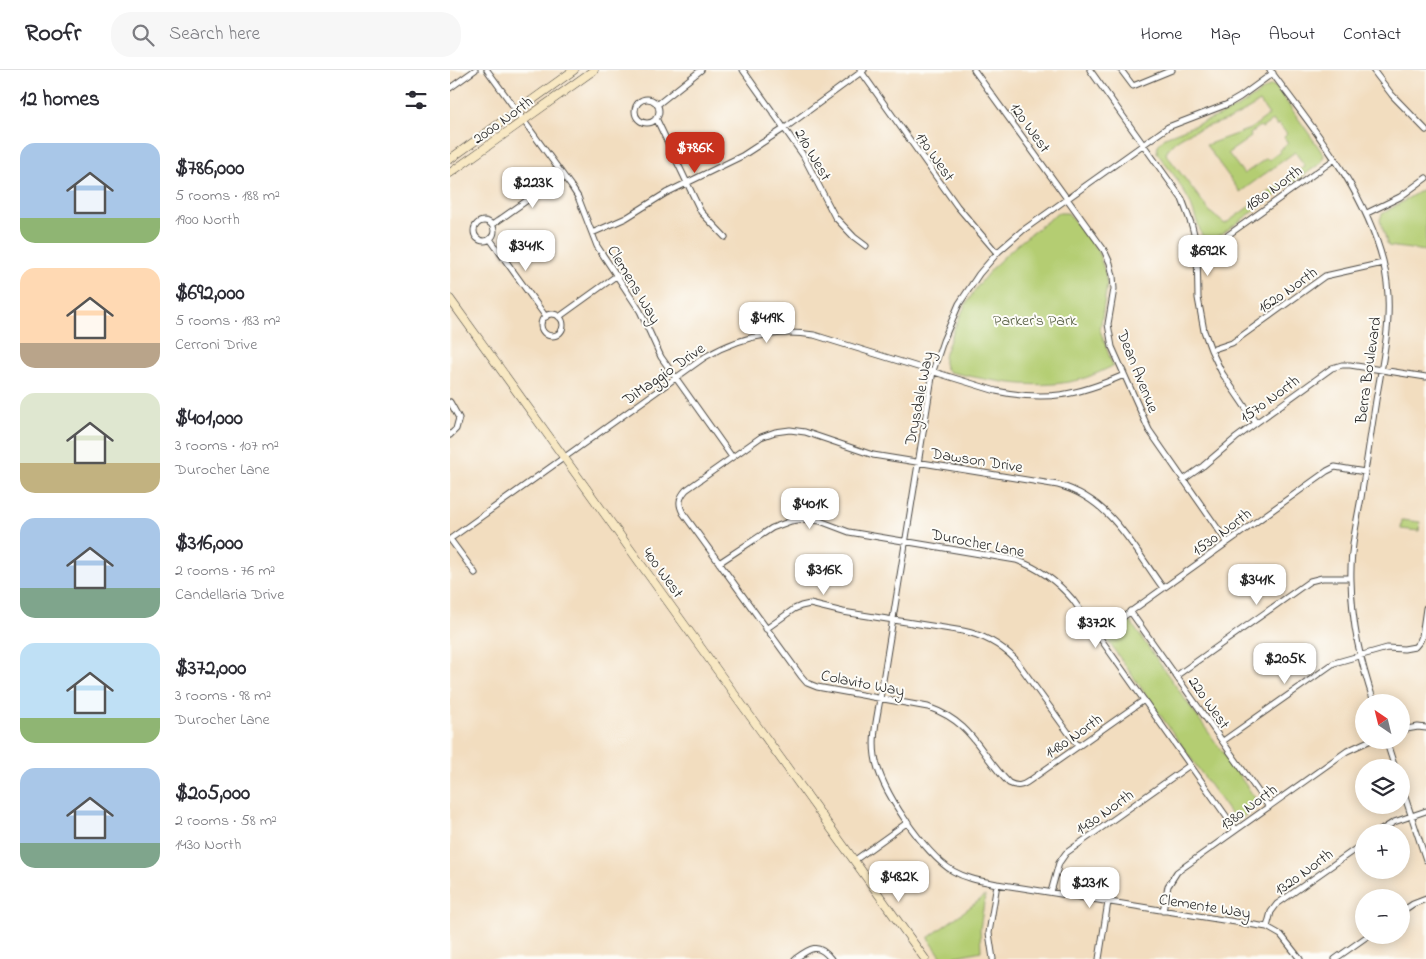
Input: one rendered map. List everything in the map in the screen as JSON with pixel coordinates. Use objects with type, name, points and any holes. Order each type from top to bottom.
[{"type":"street","points":[[450,88],[474,70]]},
{"type":"street","name":"Clemens Way","points":[[487,70],[578,197],[597,246],[634,302],[647,325],[661,357],[732,457]]},
{"type":"street","name":"2000 North","points":[[450,159],[574,70]]},
{"type":"street","name":"2000 North","points":[[450,173],[594,70]]},
{"type":"street","points":[[656,105],[701,70]]},
{"type":"street","name":"210 West","points":[[743,70],[808,164],[835,218],[866,246]]},
{"type":"street","name":"120 West","points":[[974,70],[1067,198]]},
{"type":"street","points":[[1090,70],[1182,199],[1197,246],[1198,298],[1204,331],[1222,374],[1256,423]]},
{"type":"street","points":[[1121,70],[1133,86],[1172,70]]},
{"type":"street","points":[[1373,70],[1392,95],[1426,130]]},
{"type":"street","points":[[592,233],[626,218],[659,197],[742,156],[862,71]]},
{"type":"street","name":"170 West","points":[[862,71],[956,206],[997,253]]},
{"type":"street","name":"Drysdale Way","points":[[908,822],[884,786],[876,762],[874,739],[933,371],[943,341],[960,304],[975,279],[997,253],[1022,231],[1168,127],[1228,104],[1272,72]]},
{"type":"street","name":"Berra Boulevard","points":[[1272,72],[1335,159],[1367,214],[1384,263],[1388,303],[1388,336],[1354,540],[1351,578],[1352,610],[1359,655],[1371,694]]},
{"type":"street","points":[[643,100],[651,100],[656,105],[658,111],[656,118],[650,122],[643,122],[637,118],[635,111],[637,104],[643,100]]},
{"type":"street","points":[[656,118],[706,218],[725,237]]},
{"type":"street","name":"1680 North","points":[[1197,246],[1221,240],[1335,159]]},
{"type":"street","points":[[492,225],[563,175]]},
{"type":"street","points":[[1367,214],[1400,197],[1426,178]]},
{"type":"street","name":"Dean Avenue","points":[[1067,198],[1104,250],[1110,263],[1114,282],[1108,332],[1112,347],[1149,430],[1227,542]]},
{"type":"street","points":[[485,221],[492,225],[494,232],[490,239],[485,241],[476,237],[474,232],[479,223],[485,221]]},
{"type":"street","points":[[490,239],[546,317]]},
{"type":"street","name":"1620 North","points":[[1211,350],[1232,343],[1325,276],[1384,263]]},
{"type":"street","points":[[559,317],[616,276]]},
{"type":"street","name":"400 West","points":[[450,299],[925,959]]},
{"type":"street","points":[[554,314],[563,322],[562,330],[558,334],[552,336],[546,334],[543,330],[542,324],[546,317],[554,314]]},
{"type":"street","name":"DiMaggio Drive","points":[[450,539],[705,357],[732,344],[763,335],[785,332],[823,337],[996,391],[1019,395],[1041,397],[1062,395],[1086,390],[1124,375]]},
{"type":"street","name":"1570 North","points":[[1184,480],[1236,438],[1332,368],[1350,365],[1426,377]]},
{"type":"street","points":[[450,402],[458,414],[459,422],[456,429],[450,434]]},
{"type":"street","name":"Dawson Drive","points":[[679,500],[686,490],[761,437],[775,432],[790,430],[805,432],[873,455],[1058,485],[1080,493],[1101,506],[1112,518],[1162,588]]},
{"type":"street","name":"1530 North","points":[[1098,635],[1327,471],[1335,467],[1365,472]]},
{"type":"street","name":"Colavito Way","points":[[679,500],[683,513],[807,683],[817,688],[928,707],[956,721],[976,740],[1008,783],[1015,786]]},
{"type":"street","name":"Durocher Lane","points":[[719,564],[772,528],[784,522],[798,520],[820,521],[849,532],[1016,560],[1032,566],[1054,581],[1067,593],[1236,830]]},
{"type":"street","points":[[450,539],[475,573]]},
{"type":"street","points":[[1176,676],[1310,581],[1322,578],[1351,578]]},
{"type":"street","points":[[766,629],[794,609],[810,604],[843,612],[971,633],[988,639],[1002,648],[1020,665],[1078,746]]},
{"type":"street","points":[[1222,741],[1325,668],[1343,659],[1387,648],[1404,649],[1415,647],[1420,642],[1422,636],[1426,608]]},
{"type":"street","name":"220 West","points":[[1130,612],[1269,807]]},
{"type":"street","name":"1480 North","points":[[1015,786],[1022,786],[1144,700]]},
{"type":"street","points":[[1410,728],[1426,728]]},
{"type":"street","name":"1380 North","points":[[1163,911],[1166,892],[1173,876],[1347,751],[1355,747]]},
{"type":"street","name":"1430 North","points":[[1051,892],[1057,868],[1066,853],[1190,765]]},
{"type":"street","points":[[1391,824],[1426,811]]},
{"type":"street","points":[[1410,813],[1426,860]]},
{"type":"street","points":[[855,860],[908,822]]},
{"type":"street","name":"Clemente Way","points":[[908,822],[932,854],[944,865],[968,878],[1267,927],[1281,934],[1300,959]]},
{"type":"street","name":"1320 North","points":[[1267,927],[1271,912],[1277,904],[1355,849]]},
{"type":"street","points":[[993,959],[990,948],[990,933],[997,884]]},
{"type":"street","points":[[1410,906],[1426,899]]},
{"type":"street","points":[[1099,959],[1108,902]]},
{"type":"street","points":[[1335,959],[1356,944]]},
{"type":"street","points":[[795,959],[808,950],[819,948],[830,959]]},
{"type":"green space","points":[[1271,85],[1276,87],[1324,155],[1321,163],[1222,234],[1214,237],[1202,236],[1190,202],[1176,178],[1157,153],[1158,145],[1165,137],[1242,105]],"holes":[[[1260,102],[1269,115],[1250,129],[1206,145],[1240,192],[1295,152],[1305,166],[1225,224],[1211,213],[1166,154],[1171,146],[1187,135],[1228,120]],[[1273,120],[1287,134],[1284,137],[1288,143],[1269,160],[1267,158],[1244,174],[1228,153],[1251,137],[1250,134],[1260,126],[1262,128]]]},
{"type":"green space","points":[[1425,188],[1426,251],[1388,246],[1380,220],[1382,214]]},
{"type":"green space","name":"Parker's Park","points":[[1058,213],[1068,213],[1098,251],[1107,285],[1100,330],[1113,366],[1085,378],[1068,382],[1034,385],[983,379],[949,372],[944,365],[944,357],[959,318],[969,299],[980,283],[1007,254]]},
{"type":"green space","points":[[1402,520],[1420,522],[1419,531],[1401,529]]},
{"type":"green space","points":[[1129,620],[1260,805],[1236,822],[1105,637]]},
{"type":"green space","points":[[985,896],[980,929],[981,951],[943,959],[928,938]]}]
